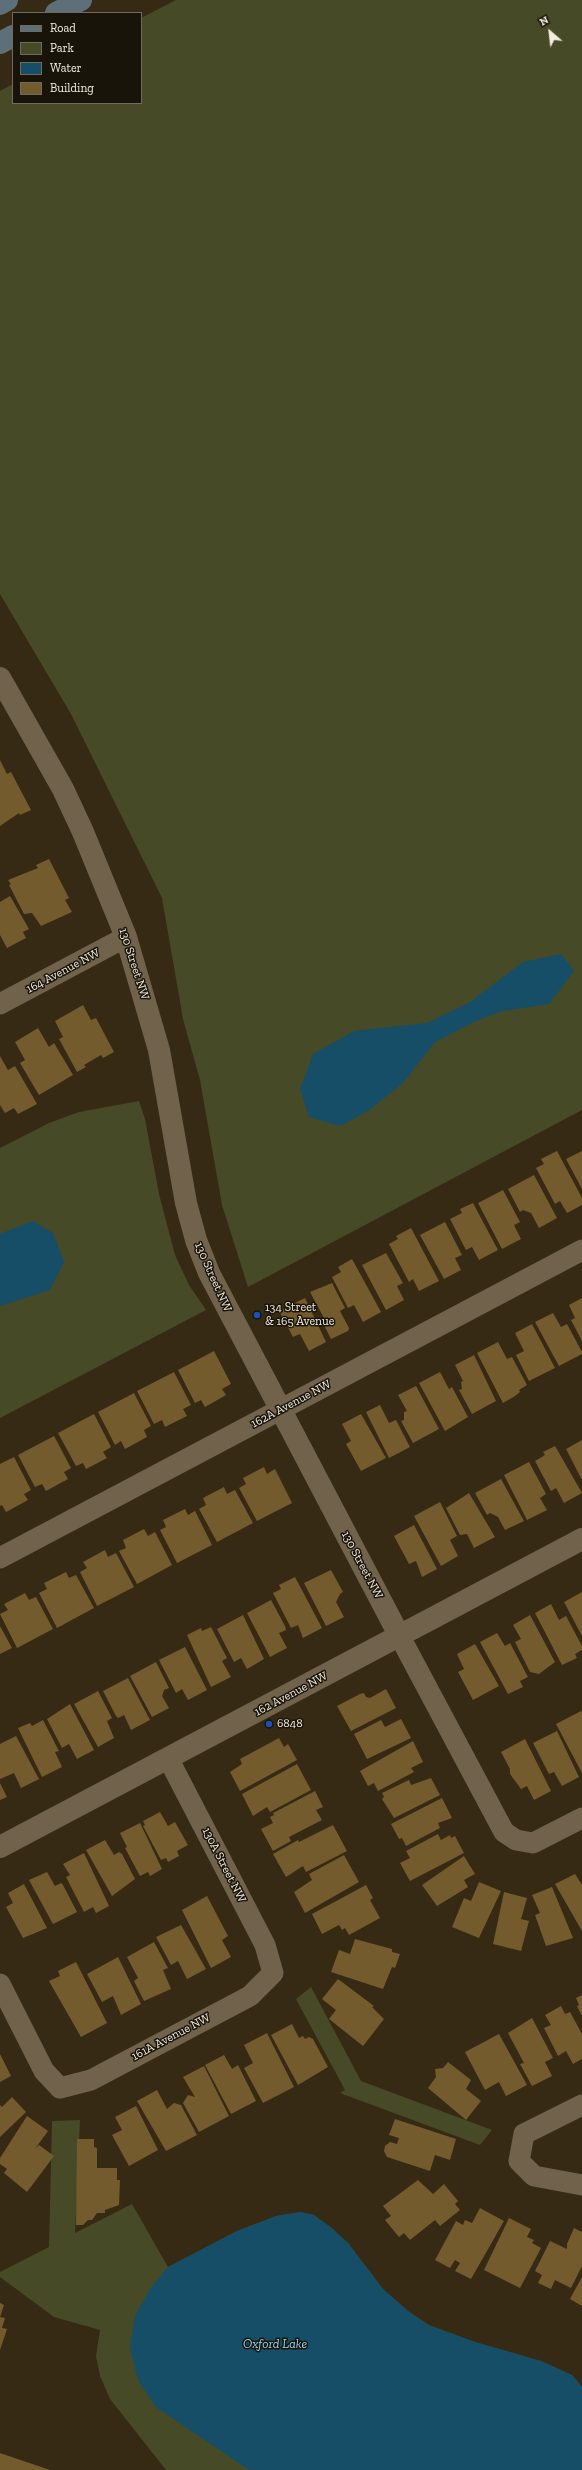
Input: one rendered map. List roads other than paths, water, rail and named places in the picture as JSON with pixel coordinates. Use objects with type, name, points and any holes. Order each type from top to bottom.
[{"type":"main road","points":[[0,4],[7,0]]},
{"type":"main road","points":[[58,12],[81,0]]},
{"type":"main road","points":[[0,43],[12,37]]},
{"type":"street","name":"130 Street NW","points":[[0,678],[6,702],[84,832],[126,937],[159,1050],[186,1203],[196,1240],[226,1308],[500,1825],[509,1836],[516,1840],[538,1841],[582,1818]]},
{"type":"street","name":"164 Avenue NW","points":[[0,1004],[126,937]]},
{"type":"street","name":"162A Avenue NW","points":[[0,1558],[582,1250]]},
{"type":"street","name":"162 Avenue NW","points":[[0,1847],[169,1760],[399,1635],[582,1539]]},
{"type":"street","name":"130A Street NW","points":[[169,1760],[265,1945],[273,1973]]},
{"type":"street","name":"161A Avenue NW","points":[[0,1984],[44,2071],[60,2088],[91,2080],[250,1996],[273,1973]]},
{"type":"street","points":[[582,2105],[524,2134],[519,2161],[534,2176],[582,2184]]},
{"type":"water","points":[[561,954],[574,971],[549,1004],[503,1011],[476,1021],[435,1042],[403,1083],[368,1111],[340,1126],[309,1117],[300,1089],[313,1054],[354,1031],[427,1023],[470,1002],[523,962]]},
{"type":"water","points":[[33,1221],[53,1233],[64,1262],[50,1290],[0,1306],[0,1234]]},
{"type":"water","name":"Oxford Lake","points":[[300,2212],[314,2215],[332,2228],[348,2243],[383,2289],[408,2311],[428,2325],[475,2342],[541,2361],[572,2375],[582,2387],[582,2470],[249,2470],[156,2407],[138,2380],[130,2348],[135,2316],[150,2289],[168,2267],[237,2231],[276,2216]]},
{"type":"place","name":"134 Street & 165 Avenue","points":[[257,1315]]},
{"type":"place","name":"6848","points":[[269,1724]]}]
